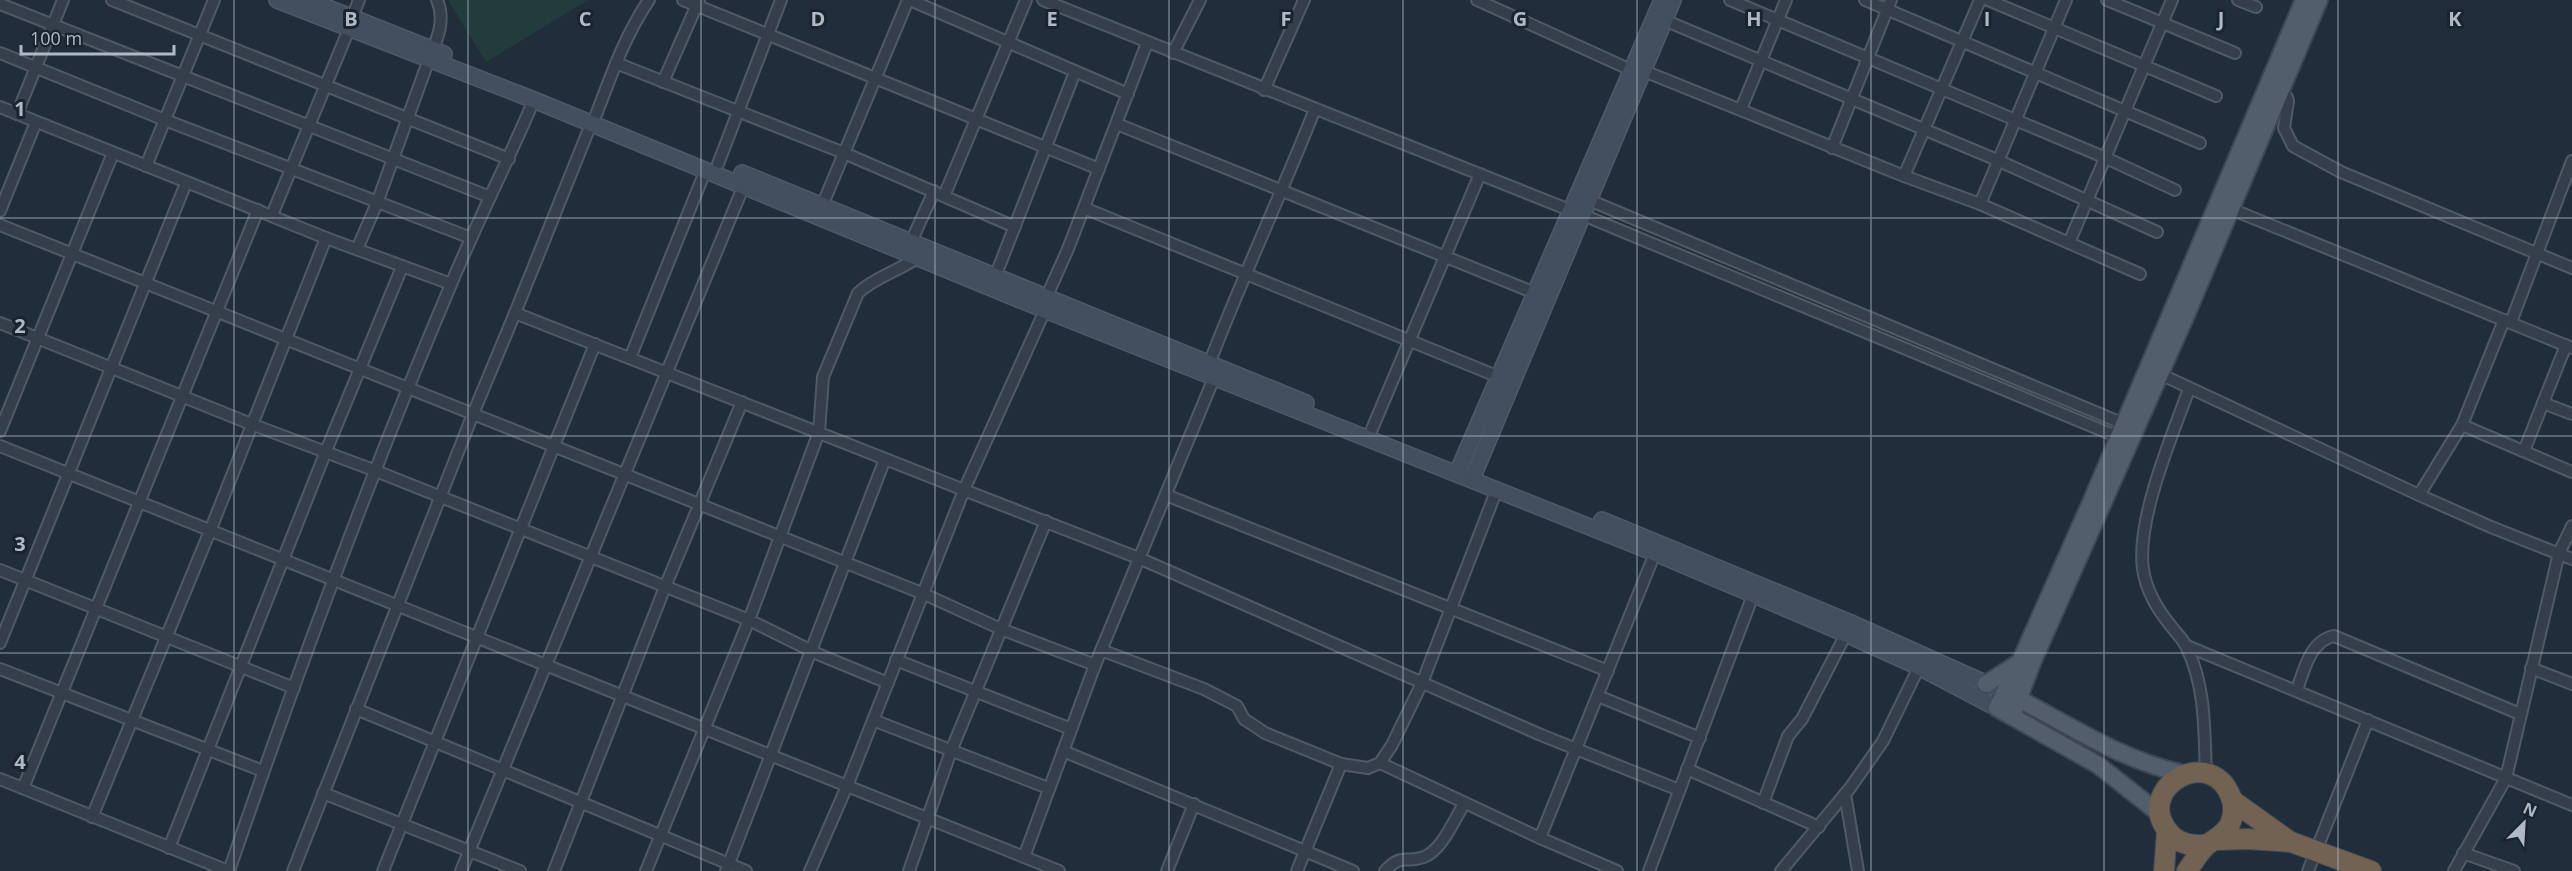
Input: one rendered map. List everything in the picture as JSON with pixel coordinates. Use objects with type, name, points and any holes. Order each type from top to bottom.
[{"type":"highway","points":[[2164,871],[2164,823],[2160,802],[2165,790],[2174,780],[2185,774],[2206,773],[2223,783],[2233,801],[2291,842],[2371,871]]},
{"type":"highway","points":[[2187,871],[2212,842],[2225,833],[2231,823],[2233,801]]},
{"type":"highway","points":[[2164,823],[2175,839],[2186,844],[2248,839],[2291,842]]},
{"type":"main road","points":[[277,0],[350,23],[712,166],[822,206],[995,277],[1046,304]]},
{"type":"main road","points":[[308,0],[350,23]]},
{"type":"main road","points":[[1578,213],[1589,200],[1662,0]]},
{"type":"main road","points":[[1474,475],[1542,295],[1638,70],[1673,0]]},
{"type":"main road","points":[[2004,712],[2031,689],[2026,662],[2160,374],[2231,209],[2304,0]]},
{"type":"main road","points":[[2019,699],[2026,662],[2121,430],[2273,91],[2319,0]]},
{"type":"main road","points":[[431,54],[534,100],[593,119]]},
{"type":"main road","points":[[712,166],[744,185],[918,257],[1046,304],[1458,469],[1744,578],[2019,699],[2125,756],[2164,770],[2185,774]]},
{"type":"main road","points":[[1458,469],[1499,377],[1542,295]]},
{"type":"main road","points":[[1214,370],[1372,429],[1458,469]]},
{"type":"main road","points":[[1474,475],[1497,489],[1655,553],[1919,667],[2098,765],[2164,823]]},
{"type":"main road","points":[[1986,684],[2026,662]]},
{"type":"street","points":[[17,114],[63,0]]},
{"type":"street","points":[[112,0],[508,159]]},
{"type":"street","points":[[146,166],[214,0]]},
{"type":"street","points":[[272,215],[359,0]]},
{"type":"street","points":[[357,249],[377,203],[441,27],[437,0]]},
{"type":"street","points":[[294,871],[473,414],[593,119],[639,14],[649,0]]},
{"type":"street","points":[[683,0],[698,3],[768,34],[1099,169]]},
{"type":"street","points":[[630,358],[712,166],[739,110],[782,0]]},
{"type":"street","points":[[822,206],[874,77],[909,0],[1128,94]]},
{"type":"street","points":[[912,242],[976,118],[1026,0]]},
{"type":"street","points":[[1173,53],[1200,0]]},
{"type":"street","points":[[1264,90],[1304,0]]},
{"type":"street","points":[[1477,0],[1638,70],[1741,109],[1832,148],[1980,204],[2140,274]]},
{"type":"street","points":[[1730,0],[2106,158],[2175,190]]},
{"type":"street","points":[[1741,109],[1786,0]]},
{"type":"street","points":[[1865,0],[1889,5],[1962,42],[2035,71],[2200,143]]},
{"type":"street","points":[[1904,176],[1980,0]]},
{"type":"street","points":[[1988,0],[2144,63],[2216,96]]},
{"type":"street","points":[[1980,204],[2066,0]]},
{"type":"street","points":[[2107,0],[2235,53]]},
{"type":"street","points":[[2070,243],[2086,200],[2172,0]]},
{"type":"street","points":[[2238,0],[2256,8]]},
{"type":"street","points":[[1050,1],[1264,90],[2121,430]]},
{"type":"street","points":[[663,82],[698,3]]},
{"type":"street","points":[[0,4],[490,197]]},
{"type":"street","points":[[1832,148],[1889,5]]},
{"type":"street","points":[[1664,20],[1997,160],[2157,232]]},
{"type":"street","points":[[810,871],[847,786],[964,490],[1046,304],[1147,43]]},
{"type":"street","points":[[0,52],[165,120],[471,238]]},
{"type":"street","points":[[616,63],[844,153],[1015,227]]},
{"type":"street","points":[[995,277],[1075,72]]},
{"type":"street","points":[[2273,91],[2287,97],[2284,128],[2293,146],[2341,172],[2572,268]]},
{"type":"street","points":[[0,779],[228,871],[333,580],[376,471],[451,284],[534,100]]},
{"type":"street","points":[[0,107],[326,238],[451,284]]},
{"type":"street","points":[[1024,857],[1095,665],[1141,559],[1214,370],[1244,274],[1283,192],[1315,109]]},
{"type":"street","points":[[0,211],[36,122]]},
{"type":"street","points":[[1117,124],[1542,295]]},
{"type":"street","points":[[0,431],[113,153]]},
{"type":"street","points":[[2419,495],[2462,425],[2536,254],[2572,161]]},
{"type":"street","points":[[1372,429],[1480,174]]},
{"type":"street","points":[[0,643],[186,183]]},
{"type":"street","points":[[461,871],[505,770],[744,185]]},
{"type":"street","points":[[1589,200],[1758,271],[2121,430]]},
{"type":"street","points":[[1084,208],[1499,377]]},
{"type":"street","points":[[2231,209],[2341,256],[2569,346],[2524,451]]},
{"type":"street","points":[[23,788],[258,210]]},
{"type":"street","points":[[0,225],[924,594],[1001,629],[1095,665]]},
{"type":"street","points":[[92,818],[210,531],[326,238]]},
{"type":"street","points":[[646,871],[749,620],[778,536],[819,432],[823,377],[858,293],[867,284],[905,267],[918,257]]},
{"type":"street","points":[[169,848],[402,267]]},
{"type":"street","points":[[1752,285],[1758,271]]},
{"type":"street","points":[[515,313],[1141,559],[1274,615],[1576,750],[1679,790]]},
{"type":"street","points":[[0,323],[749,620],[888,683]]},
{"type":"street","points":[[383,871],[595,344]]},
{"type":"street","points":[[2160,374],[2419,495],[2572,559]]},
{"type":"street","points":[[2189,389],[2161,465],[2145,527],[2142,553],[2148,590],[2162,615],[2187,646],[2202,686],[2206,773]]},
{"type":"street","points":[[554,871],[621,696],[742,402]]},
{"type":"street","points":[[2543,403],[2572,414]]},
{"type":"street","points":[[2462,425],[2572,472]]},
{"type":"street","points":[[0,446],[1058,871]]},
{"type":"street","points":[[727,867],[885,459]]},
{"type":"street","points":[[1101,650],[1204,689],[1237,706],[1244,719],[1259,730],[1341,764],[1364,769],[1380,763],[1392,745],[1422,682],[1497,489]]},
{"type":"street","points":[[1166,495],[1608,671]]},
{"type":"street","points":[[909,871],[951,751],[1046,521]]},
{"type":"street","points":[[2454,871],[2506,778],[2559,553],[2572,526]]},
{"type":"street","points":[[1540,838],[1655,553]]},
{"type":"street","points":[[0,570],[294,688]]},
{"type":"street","points":[[1649,871],[1753,595]]},
{"type":"street","points":[[1763,803],[1788,736],[1802,719],[1846,634]]},
{"type":"street","points":[[2296,690],[2309,657],[2316,646],[2325,638],[2334,636],[2520,714]]},
{"type":"street","points":[[2187,646],[2572,805]]},
{"type":"street","points":[[896,660],[1071,729]]},
{"type":"street","points":[[1787,869],[1883,741],[1919,667]]},
{"type":"street","points":[[2531,668],[2572,684]]},
{"type":"street","points":[[0,669],[263,771]]},
{"type":"street","points":[[1598,696],[1700,738]]},
{"type":"street","points":[[356,709],[660,834],[727,867],[746,871]]},
{"type":"street","points":[[873,720],[1048,788]]},
{"type":"street","points":[[2308,871],[2368,720]]},
{"type":"street","points":[[1063,751],[1353,871]]},
{"type":"street","points":[[1380,763],[1464,804],[1617,871]]},
{"type":"street","points":[[1297,871],[1341,764]]},
{"type":"street","points":[[1687,769],[1819,827]]},
{"type":"street","points":[[323,793],[520,871]]},
{"type":"street","points":[[1845,794],[1858,871]]},
{"type":"street","points":[[1167,871],[1194,804]]},
{"type":"street","points":[[1385,871],[1401,858],[1426,856],[1438,845],[1464,804]]},
{"type":"street","points":[[2463,853],[2514,871]]},
{"type":"green space","points":[[448,0],[588,0],[486,62]]}]
